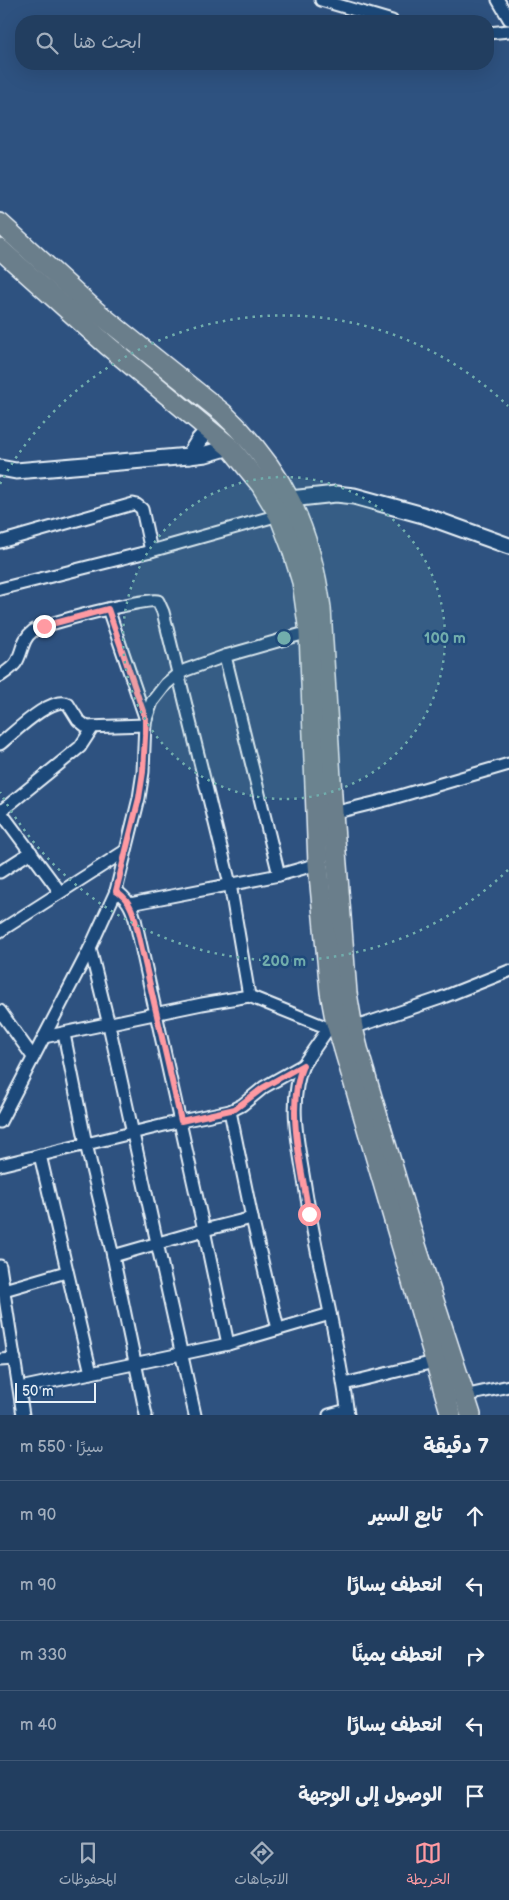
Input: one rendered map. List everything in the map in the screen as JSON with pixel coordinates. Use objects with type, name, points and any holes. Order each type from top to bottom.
[{"type":"main road","points":[[0,223],[92,320],[230,447],[261,485],[279,515],[302,582],[308,632],[318,864],[332,1024],[434,1362],[454,1404],[471,1415]]},
{"type":"main road","points":[[0,249],[92,320],[223,413],[263,456],[290,499],[302,525],[318,589],[347,993],[353,1028],[415,1242],[454,1404]]},
{"type":"street","points":[[320,0],[371,15]]},
{"type":"street","points":[[498,0],[509,19]]},
{"type":"street","points":[[494,32],[509,31]]},
{"type":"street","points":[[189,456],[209,429]]},
{"type":"street","points":[[0,468],[16,471],[189,456],[206,454],[230,447]]},
{"type":"street","points":[[290,499],[336,494],[354,496],[423,515],[509,546]]},
{"type":"street","points":[[0,542],[134,504],[142,509],[151,551]]},
{"type":"street","points":[[0,589],[151,551],[279,515]]},
{"type":"street","points":[[0,676],[17,662],[22,644],[34,630],[108,609],[158,600],[163,612],[230,884],[249,996]]},
{"type":"street","points":[[108,609],[145,722]]},
{"type":"street","points":[[1,1116],[90,948],[116,891],[124,851],[139,798],[143,772],[145,722],[152,702],[158,692],[178,674],[225,656],[308,632]]},
{"type":"street","points":[[225,656],[279,875]]},
{"type":"street","points":[[0,744],[38,713],[60,702],[68,704],[82,724],[93,727],[145,722]]},
{"type":"street","points":[[60,892],[0,812],[80,747],[93,727]]},
{"type":"street","points":[[333,813],[386,800],[509,764]]},
{"type":"street","points":[[0,931],[124,851]]},
{"type":"street","points":[[0,872],[30,852]]},
{"type":"street","points":[[130,904],[279,875],[318,864]]},
{"type":"street","points":[[116,891],[124,896],[130,904],[135,919],[181,1121],[228,1344]]},
{"type":"street","points":[[90,948],[109,1024],[195,1415]]},
{"type":"street","points":[[353,1028],[441,998],[509,971]]},
{"type":"street","points":[[44,1037],[249,996],[332,1024],[303,1065],[295,1096],[298,1140],[309,1214],[344,1384],[347,1412],[329,1415]]},
{"type":"street","points":[[0,1012],[33,1057]]},
{"type":"street","points":[[64,1034],[86,1144],[113,1256],[146,1415]]},
{"type":"street","points":[[0,1165],[230,1111],[264,1087],[303,1065]]},
{"type":"street","points":[[230,1111],[252,1218],[278,1329]]},
{"type":"street","points":[[40,1155],[91,1374]]},
{"type":"street","points":[[113,1256],[157,1242],[252,1218]]},
{"type":"street","points":[[0,1266],[23,1415]]},
{"type":"street","points":[[4,1290],[66,1272]]},
{"type":"street","points":[[20,1388],[228,1344],[330,1314]]},
{"type":"street","points":[[0,1360],[15,1359]]},
{"type":"street","points":[[344,1384],[434,1362]]},
{"type":"street","points":[[454,1404],[509,1386]]},
{"type":"route","points":[[44,626],[108,609],[146,720],[143,772],[139,798],[124,851],[116,891],[124,896],[130,904],[135,919],[181,1121],[235,1109],[264,1087],[303,1065],[295,1096],[298,1140],[309,1214]]}]
